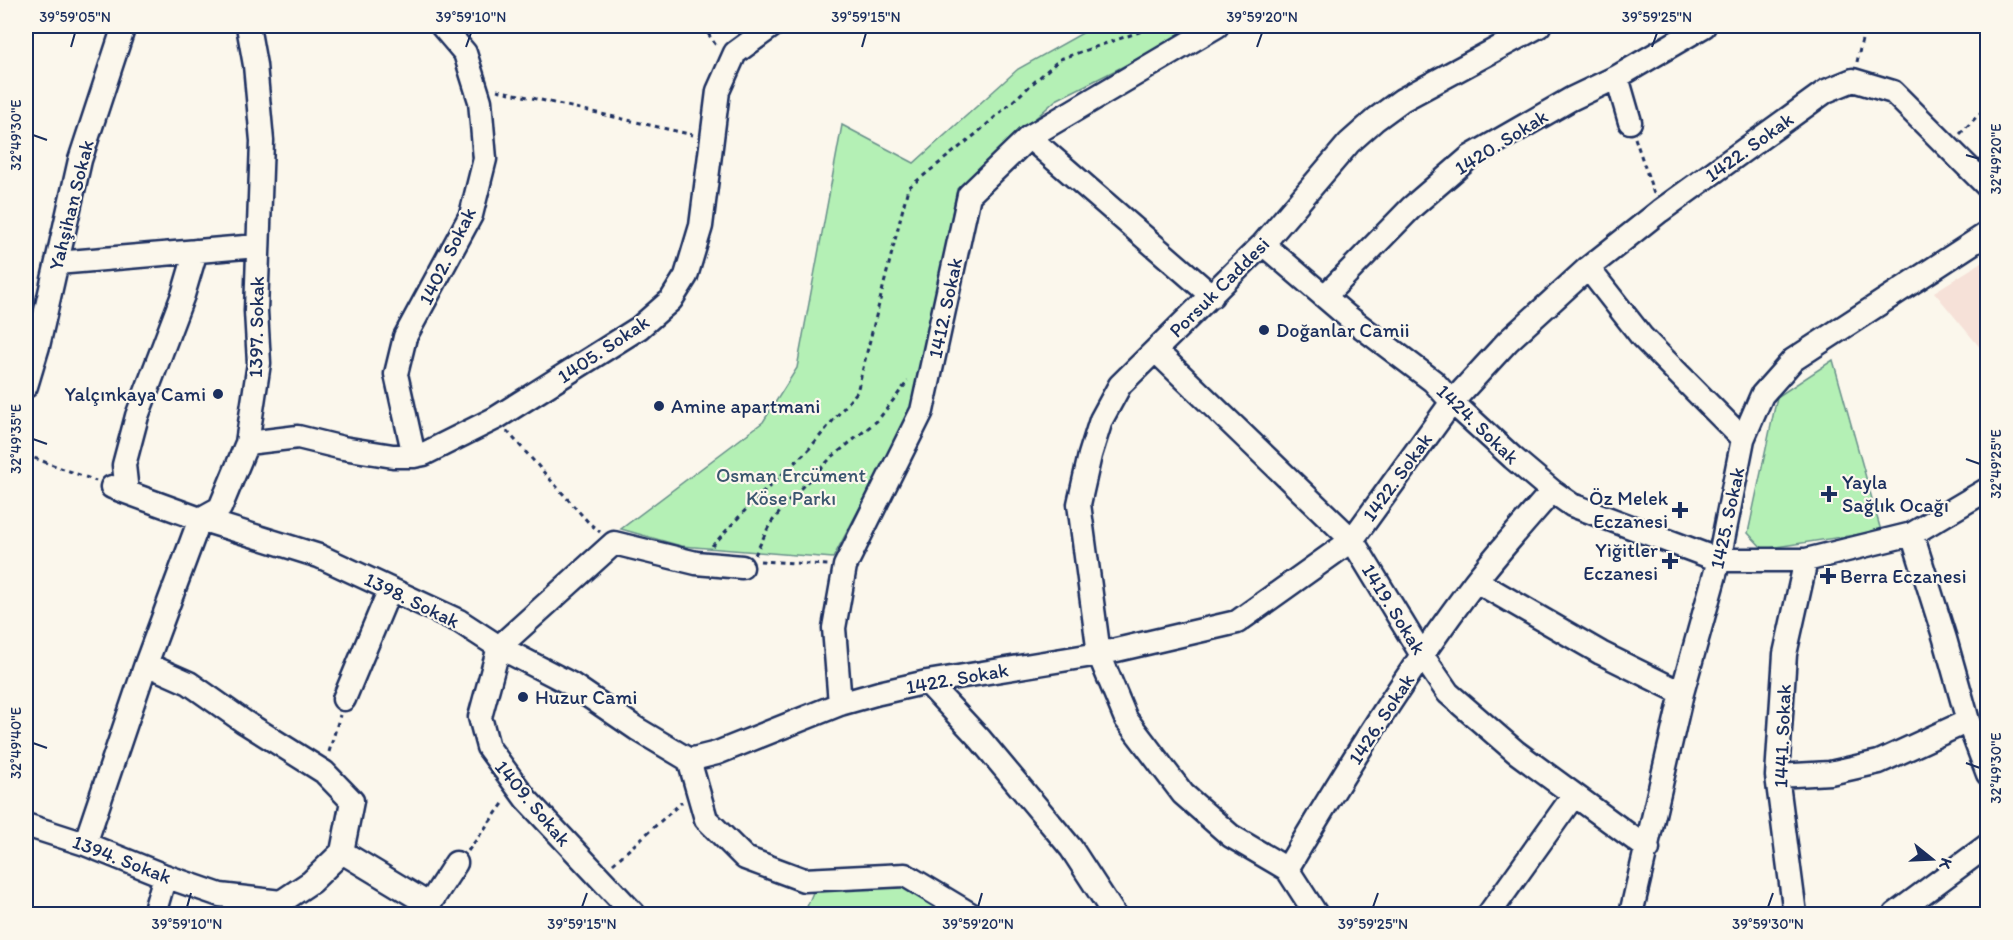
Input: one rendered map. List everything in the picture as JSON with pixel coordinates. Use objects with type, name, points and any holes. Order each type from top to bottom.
[{"type":"street","name":"Yahşihan Sokak","points":[[26,386],[38,346],[80,160],[124,26]]},
{"type":"street","name":"1397. Sokak","points":[[200,519],[220,508],[247,443],[260,363],[256,311],[262,141],[255,65],[248,26]]},
{"type":"street","name":"1402. Sokak","points":[[414,456],[396,374],[405,337],[471,215],[485,159],[480,101],[465,53],[442,26]]},
{"type":"street","name":"1405. Sokak","points":[[247,443],[298,437],[383,455],[424,454],[496,418],[639,328],[671,300],[686,276],[701,226],[718,91],[735,53],[772,26]]},
{"type":"street","name":"1412. Sokak","points":[[840,704],[834,628],[845,566],[922,411],[969,195],[1029,137],[1217,26]]},
{"type":"street","name":"Porsuk Caddesi","points":[[1287,869],[1231,836],[1183,794],[1126,718],[1099,654],[1079,504],[1090,455],[1101,420],[1120,385],[1263,244],[1348,143],[1402,100],[1539,26]]},
{"type":"street","name":"1420. Sokak","points":[[1325,296],[1412,207],[1470,157],[1572,99],[1617,77],[1704,26]]},
{"type":"street","points":[[1617,77],[1630,122]]},
{"type":"street","points":[[1853,80],[1893,92],[1988,187]]},
{"type":"street","name":"1422. Sokak","points":[[689,760],[717,753],[840,704],[927,682],[1099,654],[1237,622],[1352,540],[1452,402],[1508,341],[1588,268],[1660,211],[1826,91],[1853,80]]},
{"type":"street","points":[[1029,137],[1212,296]]},
{"type":"street","name":"1425. Sokak","points":[[1631,915],[1682,693],[1719,560],[1743,440],[1762,395],[1793,360],[1988,233]]},
{"type":"street","name":"1424. Sokak","points":[[1263,244],[1347,316],[1433,381],[1452,402],[1513,458],[1572,505],[1719,560]]},
{"type":"street","points":[[57,263],[257,246]]},
{"type":"street","points":[[119,490],[137,416],[183,296],[196,251]]},
{"type":"street","points":[[1588,268],[1642,337],[1743,440]]},
{"type":"street","name":"1419. Sokak","points":[[1156,351],[1352,540],[1422,655],[1448,693],[1516,752],[1648,849]]},
{"type":"street","points":[[1719,560],[1806,560],[1912,534],[1988,489]]},
{"type":"street","name":"1398. Sokak","points":[[119,490],[200,519],[319,556],[390,588],[459,621],[499,647],[571,684],[637,729],[689,760]]},
{"type":"street","name":"1426. Sokak","points":[[1287,869],[1316,819],[1422,655],[1476,581],[1552,491]]},
{"type":"street","points":[[85,844],[146,664],[200,519]]},
{"type":"street","points":[[1912,534],[1968,721],[1988,774]]},
{"type":"street","points":[[499,647],[614,543],[696,563],[742,567]]},
{"type":"street","name":"1441. Sokak","points":[[1795,915],[1777,776],[1785,654],[1806,560]]},
{"type":"street","points":[[1476,581],[1600,653],[1682,693]]},
{"type":"street","points":[[344,699],[390,588]]},
{"type":"street","name":"1409. Sokak","points":[[499,647],[480,717],[488,747],[517,786],[597,878],[633,915]]},
{"type":"street","points":[[146,664],[189,683],[243,721],[324,772],[352,801],[342,852],[426,910],[456,863]]},
{"type":"street","points":[[927,682],[980,740],[1071,848],[1114,915]]},
{"type":"street","points":[[1777,776],[1830,772],[1879,762],[1968,721]]},
{"type":"street","points":[[689,760],[706,819],[745,858],[804,880],[905,875],[970,915]]},
{"type":"street","points":[[1489,915],[1574,795]]},
{"type":"street","name":"1394. Sokak","points":[[26,825],[85,844],[220,895],[280,902],[312,882],[342,852]]},
{"type":"street","points":[[1896,915],[1988,845]]},
{"type":"street","points":[[1287,869],[1316,915]]},
{"type":"street","points":[[154,915],[165,876]]},
{"type":"path","points":[[696,563],[752,503],[809,449],[857,392],[908,188],[976,134],[1060,59],[1157,26]]},
{"type":"path","points":[[1853,80],[1865,26]]},
{"type":"path","points":[[475,85],[712,140]]},
{"type":"path","points":[[1948,148],[1988,105]]},
{"type":"path","points":[[1630,122],[1660,211]]},
{"type":"path","points":[[845,566],[752,561],[770,524],[793,496],[832,457],[878,420],[910,377]]},
{"type":"path","points":[[496,418],[589,523],[614,543]]},
{"type":"path","points":[[26,455],[119,490]]},
{"type":"path","points":[[324,772],[344,699]]},
{"type":"path","points":[[456,863],[517,786]]},
{"type":"path","points":[[597,878],[697,789]]},
{"type":"shaded area","points":[[1987,259],[1987,356],[1934,292]]},
{"type":"green space","name":"Osman Ercüment Köse Parkı","points":[[1095,26],[1192,26],[1154,51],[1056,100],[957,189],[927,344],[910,413],[833,558],[681,546],[621,529],[763,422],[797,368],[842,125],[914,163],[1018,69]]},
{"type":"green space","points":[[1833,360],[1881,531],[1763,549],[1748,533],[1777,397]]},
{"type":"green space","points":[[903,883],[947,914],[804,914],[814,890]]},
{"type":"place","name":"Doğanlar Camii","points":[[1264,330]]},
{"type":"place","name":"Yalçınkaya Cami","points":[[218,394]]},
{"type":"place","name":"Amine apartmani","points":[[659,406]]},
{"type":"place","name":"Yayla Sağlık Ocağı","points":[[1829,494]]},
{"type":"place","name":"Öz Melek Eczanesi","points":[[1680,510]]},
{"type":"place","name":"Yiğitler Eczanesi","points":[[1670,561]]},
{"type":"place","name":"Berra Eczanesi","points":[[1828,576]]},
{"type":"place","name":"Huzur Cami","points":[[523,697]]}]
